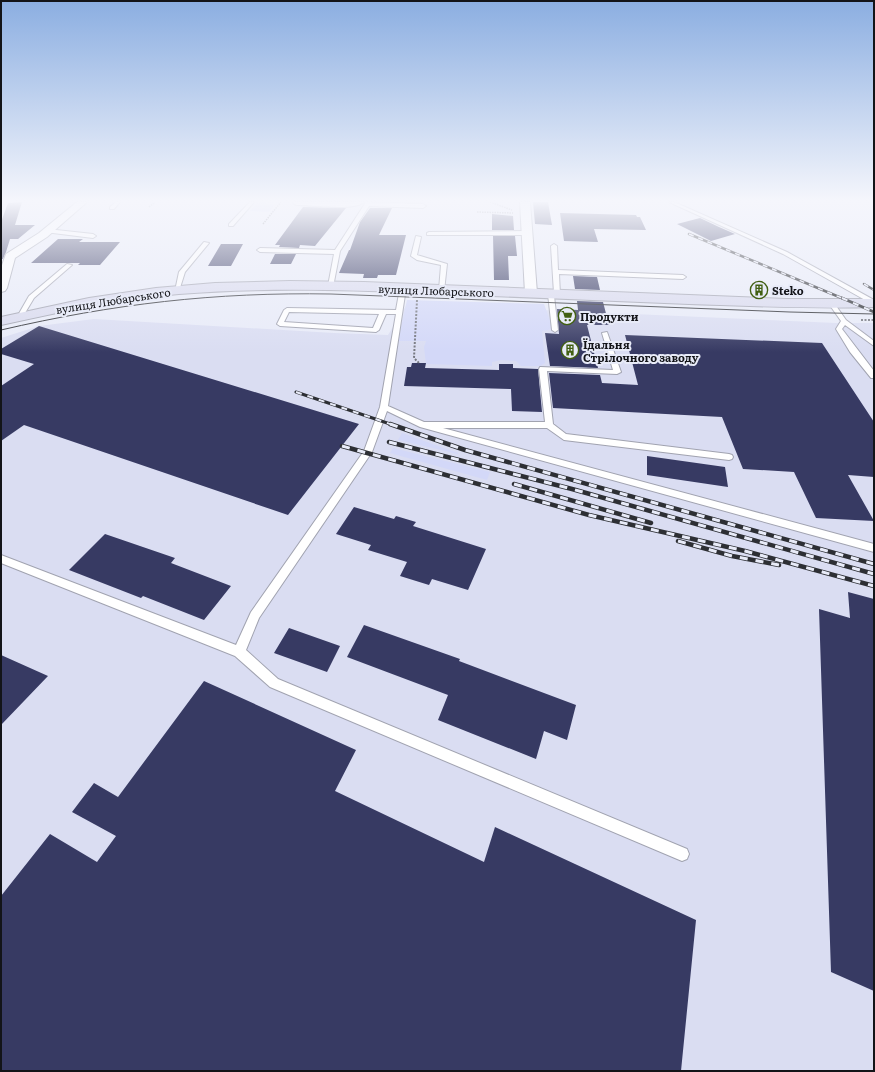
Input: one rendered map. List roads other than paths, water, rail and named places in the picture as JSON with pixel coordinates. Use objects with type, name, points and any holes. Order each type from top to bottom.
[{"type":"main road","name":"вулиця Любарського","points":[[1,321],[98,301],[177,290],[232,286],[331,286],[402,294],[442,290],[832,304],[874,303]]},
{"type":"street","points":[[528,252],[531,293]]},
{"type":"street","points":[[1,288],[6,253]]},
{"type":"lane","points":[[177,290],[182,272],[199,252]]},
{"type":"lane","points":[[331,286],[336,252]]},
{"type":"lane","points":[[415,252],[414,256],[419,260],[444,264],[442,290]]},
{"type":"lane","points":[[554,252],[556,272],[554,294],[555,330]]},
{"type":"lane","points":[[783,252],[874,303]]},
{"type":"lane","points":[[20,316],[31,297],[69,265]]},
{"type":"lane","points":[[556,272],[683,277]]},
{"type":"lane","points":[[240,652],[255,615],[368,452],[384,407],[402,294]]},
{"type":"lane","points":[[832,304],[844,320],[874,344]]},
{"type":"lane","points":[[383,312],[376,330],[280,324],[287,310],[399,312]]},
{"type":"lane","points":[[844,320],[839,329],[874,376]]},
{"type":"lane","points":[[549,425],[543,369],[617,372],[604,333]]},
{"type":"lane","points":[[384,407],[423,425],[874,548]]},
{"type":"lane","points":[[423,425],[549,425],[564,437],[729,457]]},
{"type":"lane","points":[[1,559],[240,652],[274,683],[682,854]]},
{"type":"tram line","points":[[1,330],[84,313],[124,307],[205,298],[288,294],[331,294],[874,314]]},
{"type":"railway","points":[[732,252],[844,299]]},
{"type":"railway","points":[[864,284],[874,290]]},
{"type":"railway","points":[[842,298],[874,312]]},
{"type":"railway","points":[[296,392],[393,425]]},
{"type":"railway","points":[[390,424],[465,450],[874,564]]},
{"type":"railway","points":[[389,442],[572,489],[874,574]]},
{"type":"railway","points":[[342,446],[589,515],[745,551],[874,586]]},
{"type":"railway","points":[[514,484],[651,523]]},
{"type":"railway","points":[[678,541],[732,556],[779,565]]},
{"type":"place","name":"Steko","points":[[759,290]]},
{"type":"place","name":"Продукти","points":[[567,316]]},
{"type":"place","name":"Їдальня Стрілочного заводу","points":[[570,350]]}]
